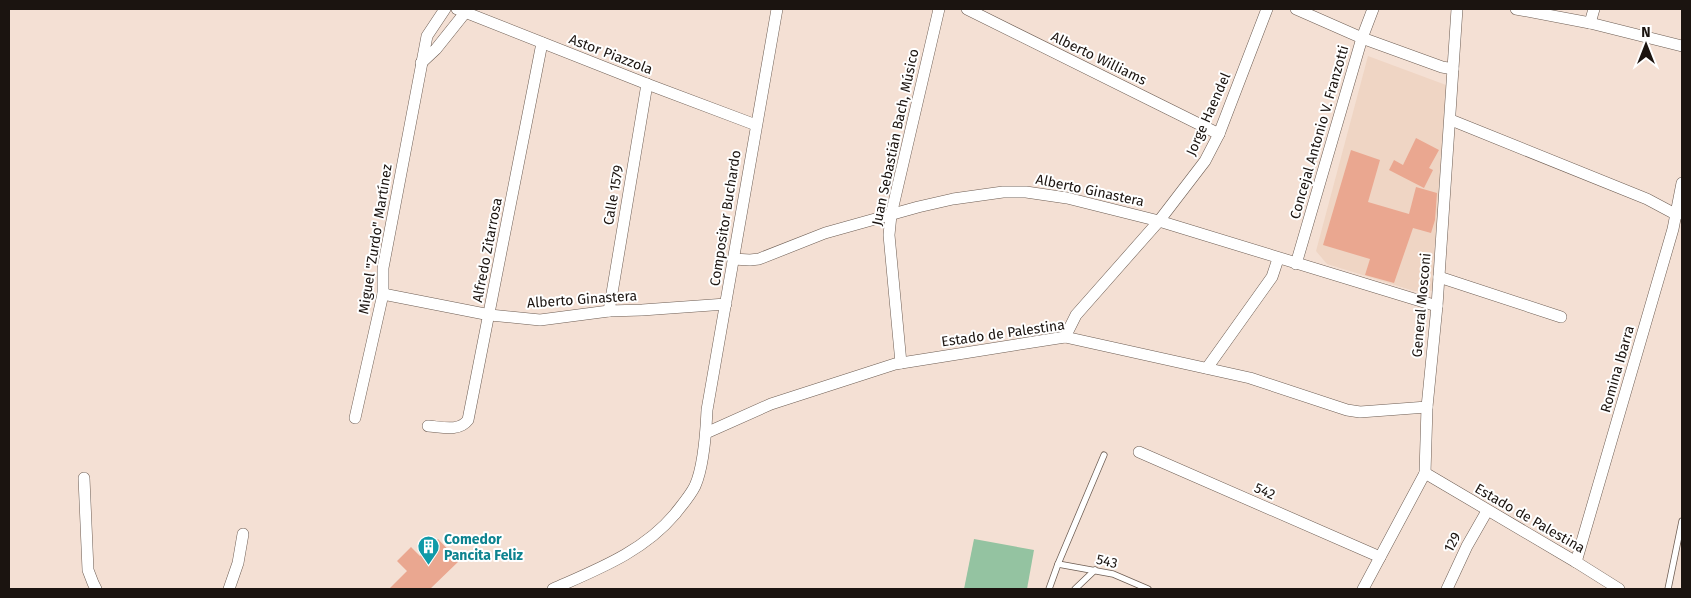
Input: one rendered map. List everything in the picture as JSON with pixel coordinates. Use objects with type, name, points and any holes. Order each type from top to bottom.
[{"type":"street","name":"Miguel \"Zurdo\" Martínez","points":[[355,418],[383,294],[383,268],[421,63],[427,36],[445,9]]},
{"type":"street","name":"Compositor Buchardo","points":[[553,589],[615,562],[650,539],[665,526],[685,502],[695,485],[706,433],[707,410],[777,9]]},
{"type":"street","name":"Juan Sebastián Bach, Músico","points":[[901,363],[889,235],[891,215],[939,9]]},
{"type":"street","name":"Alberto Williams","points":[[966,9],[1218,134]]},
{"type":"street","name":"Jorge Haendel","points":[[1065,337],[1076,315],[1159,221],[1205,161],[1218,134],[1267,9]]},
{"type":"street","points":[[1296,9],[1362,38],[1442,67],[1453,69]]},
{"type":"street","name":"Concejal Antonio V. Franzotti","points":[[1296,264],[1362,38],[1373,9]]},
{"type":"street","name":"General Mosconi","points":[[1363,589],[1425,473],[1427,407],[1437,306],[1457,9]]},
{"type":"street","points":[[1516,9],[1590,23],[1682,46]]},
{"type":"street","points":[[1590,23],[1594,9]]},
{"type":"street","points":[[421,63],[436,50],[464,10]]},
{"type":"street","name":"Astor Piazzola","points":[[464,10],[542,43],[756,125]]},
{"type":"street","name":"Alfredo Zitarrosa","points":[[428,426],[457,428],[464,425],[468,420],[542,43]]},
{"type":"street","name":"Calle 1579","points":[[609,311],[647,84]]},
{"type":"street","points":[[1451,120],[1648,200],[1677,214]]},
{"type":"street","name":"Romina Ibarra","points":[[1576,562],[1677,214],[1682,183]]},
{"type":"street","name":"Alberto Ginastera","points":[[733,259],[759,259],[825,233],[953,199],[1003,192],[1026,192],[1067,198],[1159,221],[1278,259],[1437,306]]},
{"type":"street","points":[[1207,368],[1272,277],[1278,259]]},
{"type":"street","points":[[1439,277],[1561,317]]},
{"type":"street","name":"Alberto Ginastera","points":[[383,294],[490,314],[540,320],[609,311],[726,304]]},
{"type":"street","name":"Estado de Palestina","points":[[706,433],[771,404],[901,363],[1065,337],[1250,378],[1347,410],[1360,412],[1427,407]]},
{"type":"street","name":"542","points":[[1138,452],[1380,558]]},
{"type":"street","name":"Estado de Palestina","points":[[1425,473],[1576,562],[1615,588]]},
{"type":"street","points":[[84,478],[88,570],[96,589]]},
{"type":"street","name":"129","points":[[1448,589],[1467,546],[1487,511]]},
{"type":"street","points":[[229,589],[238,563],[243,534]]},
{"type":"lane","points":[[1049,589],[1104,455]]},
{"type":"lane","points":[[1668,589],[1682,521]]},
{"type":"lane","name":"543","points":[[1058,564],[1095,570],[1125,578],[1148,589]]},
{"type":"lane","points":[[1075,589],[1095,570]]},
{"type":"shaded area","points":[[1368,56],[1446,85],[1432,291],[1414,291],[1327,264],[1316,251]]},
{"type":"green space","points":[[974,539],[1034,550],[1027,589],[964,589]]},
{"type":"building","points":[[1416,138],[1439,150],[1429,168],[1433,170],[1424,188],[1389,170],[1394,160],[1403,165]]},
{"type":"building","points":[[1351,150],[1380,160],[1368,202],[1409,214],[1416,187],[1437,193],[1435,220],[1431,233],[1413,228],[1394,283],[1365,275],[1370,259],[1323,245]]},
{"type":"building","name":"Comedor Pancita Feliz","points":[[438,539],[459,561],[430,589],[389,589],[407,571],[397,561],[411,547],[420,556]]},
{"type":"place","name":"Comedor Pancita Feliz","points":[[428,566]]}]
